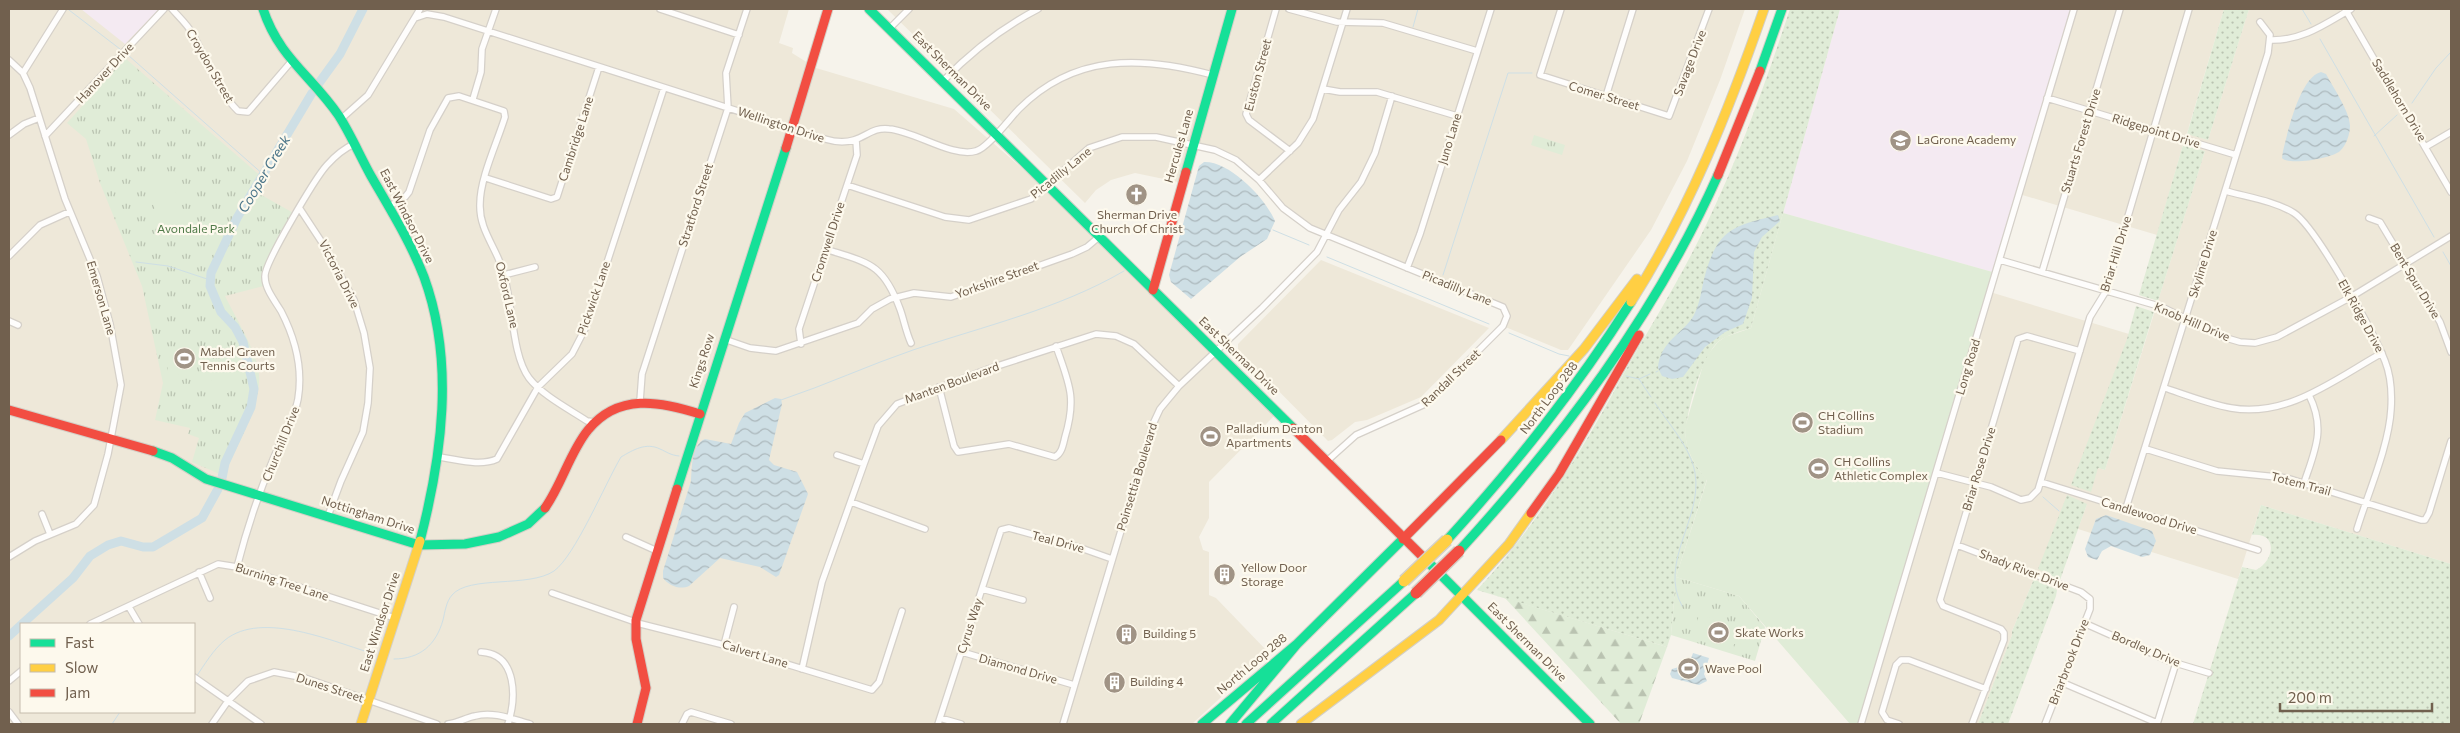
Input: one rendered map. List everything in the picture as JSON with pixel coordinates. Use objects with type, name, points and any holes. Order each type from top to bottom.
[{"type":"main road","name":"East Windsor Drive","points":[[263,9],[276,42],[290,63],[323,95],[341,119],[416,259],[428,290],[438,328],[443,390],[438,457],[429,508],[362,724]]},
{"type":"main road","name":"Kings Row","points":[[637,724],[645,702],[646,686],[644,670],[635,641],[635,621],[828,9]]},
{"type":"main road","name":"East Sherman Drive","points":[[870,9],[1590,724]]},
{"type":"main road","name":"Hercules Lane","points":[[1153,290],[1232,9]]},
{"type":"main road","name":"North Loop 288","points":[[1246,724],[1447,540],[1511,470],[1564,404],[1634,298],[1683,209],[1731,103],[1764,9]]},
{"type":"main road","points":[[1301,724],[1431,626],[1462,597],[1509,544],[1559,474],[1648,318],[1671,267],[1724,163],[1746,110],[1782,9]]},
{"type":"main road","name":"North Loop 288","points":[[1202,724],[1297,644],[1515,427],[1575,361],[1624,299],[1683,209]]},
{"type":"main road","points":[[1271,724],[1416,593],[1459,551],[1522,482],[1562,433],[1623,347],[1671,267]]},
{"type":"main road","name":"Nottingham Drive","points":[[9,410],[172,458],[206,479],[261,494],[419,545],[454,544],[500,537],[514,532],[531,522],[548,503],[587,431],[595,422],[611,410],[640,402],[665,402],[700,414]]},
{"type":"main road","points":[[1230,724],[1297,644]]},
{"type":"street","points":[[9,60],[23,72],[63,9]]},
{"type":"street","name":"Hanover Drive","points":[[45,136],[164,9]]},
{"type":"street","name":"Croydon Street","points":[[172,9],[191,31],[214,78],[230,103],[238,111],[248,112],[290,63]]},
{"type":"street","points":[[341,119],[368,95],[420,9]]},
{"type":"street","points":[[388,207],[405,197],[409,192],[425,143],[445,102],[454,96],[472,100],[481,72],[482,49],[496,9]]},
{"type":"street","points":[[660,9],[739,35]]},
{"type":"street","name":"Stratford Street","points":[[640,402],[642,374],[728,108],[726,73],[747,9]]},
{"type":"street","points":[[889,29],[909,9]]},
{"type":"street","points":[[943,81],[985,40],[1038,9]]},
{"type":"street","name":"Euston Street","points":[[1276,9],[1246,114],[1249,120],[1290,150]]},
{"type":"street","points":[[1289,9],[1343,23],[1383,23],[1477,51]]},
{"type":"street","points":[[1259,180],[1290,150],[1309,127],[1323,89],[1347,9]]},
{"type":"street","name":"Juno Lane","points":[[1407,268],[1420,234],[1491,9]]},
{"type":"street","name":"Comer Street","points":[[1561,9],[1540,75],[1669,116]]},
{"type":"street","points":[[1606,96],[1633,9]]},
{"type":"street","name":"Savage Drive","points":[[1669,116],[1709,9]]},
{"type":"street","name":"Long Road","points":[[1862,724],[2074,9]]},
{"type":"street","name":"Stuarts Forest Drive","points":[[2042,272],[2120,9]]},
{"type":"street","name":"Briar Hill Drive","points":[[1975,483],[1996,489],[2019,500],[2028,499],[2034,495],[2041,482],[2090,317],[2106,291],[2189,9]]},
{"type":"street","points":[[2260,22],[2268,33],[2270,40],[2297,38],[2348,10]]},
{"type":"street","name":"Saddlehorn Drive","points":[[2348,10],[2427,146],[2451,192]]},
{"type":"street","name":"Wellington Drive","points":[[415,18],[435,12],[489,32],[839,142],[856,140],[867,132],[889,128],[964,152],[981,150],[1027,101],[1060,80],[1089,68],[1121,62],[1139,61],[1176,65],[1213,75]]},
{"type":"street","name":"Skyline Drive","points":[[2126,508],[2226,191],[2270,40]]},
{"type":"street","name":"Cambridge Lane","points":[[486,178],[551,199],[557,197],[600,67]]},
{"type":"street","name":"Emerson Lane","points":[[9,557],[19,549],[76,524],[94,505],[111,440],[119,398],[120,373],[98,276],[69,212],[23,72]]},
{"type":"street","name":"Pickwick Lane","points":[[438,457],[460,461],[489,462],[497,459],[538,387],[572,354],[586,326],[664,88]]},
{"type":"street","points":[[1323,89],[1340,92],[1369,91],[1457,116]]},
{"type":"street","name":"Poinsettia Boulevard","points":[[1063,724],[1153,424],[1160,409],[1179,386],[1214,351],[1262,308],[1313,257],[1327,235],[1339,210],[1357,188],[1375,153],[1392,96]]},
{"type":"street","name":"Ridgepoint Drive","points":[[2047,98],[2236,155]]},
{"type":"street","name":"Oxford Lane","points":[[472,100],[504,111],[505,117],[480,199],[480,213],[485,233],[498,258],[504,275],[520,361],[530,380],[538,387],[587,421],[595,422]]},
{"type":"street","points":[[9,135],[24,124],[39,118]]},
{"type":"street","points":[[2427,146],[2451,132]]},
{"type":"street","name":"Picadilly Lane","points":[[847,185],[958,220],[983,217],[1031,199],[1090,148],[1110,140],[1144,136],[1193,146],[1230,157],[1259,180],[1292,216],[1310,228],[1489,303],[1500,305],[1505,310]]},
{"type":"street","name":"Cromwell Drive","points":[[802,344],[799,329],[857,155],[856,140]]},
{"type":"street","name":"Churchill Drive","points":[[237,566],[272,461],[295,412],[300,380],[296,352],[289,326],[267,285],[264,275],[280,240],[326,166],[338,153],[354,144]]},
{"type":"street","name":"Elk Ridge Drive","points":[[2226,191],[2281,208],[2302,219],[2316,236],[2382,353],[2390,381],[2391,409],[2389,424],[2357,529]]},
{"type":"street","name":"Victoria Drive","points":[[300,209],[324,244],[354,300],[364,333],[370,368],[368,403],[363,432],[340,481],[328,516]]},
{"type":"street","points":[[9,256],[40,225],[69,212]]},
{"type":"street","name":"Bent Spur Drive","points":[[2369,218],[2380,222],[2444,331],[2451,352]]},
{"type":"street","name":"Yorkshire Street","points":[[724,339],[767,351],[802,344],[858,323],[883,302],[914,293],[951,297],[1072,254],[1087,247],[1100,236]]},
{"type":"street","name":"Knob Hill Drive","points":[[2000,260],[2162,307],[2232,340],[2255,343],[2277,337],[2351,297],[2451,236]]},
{"type":"street","points":[[825,249],[874,267],[891,286],[911,343]]},
{"type":"street","points":[[504,275],[534,267]]},
{"type":"street","name":"Randall Street","points":[[1327,461],[1356,435],[1414,411],[1430,400],[1503,326],[1507,316],[1505,310]]},
{"type":"street","points":[[9,321],[18,325]]},
{"type":"street","name":"Manten Boulevard","points":[[802,669],[822,582],[877,429],[889,410],[902,401],[939,387],[1093,334],[1119,337],[1136,345],[1179,386]]},
{"type":"street","name":"Briar Rose Drive","points":[[1986,689],[2004,640],[2004,633],[2001,629],[1941,605],[1940,600],[2018,339],[2022,336],[2080,351]]},
{"type":"street","points":[[939,387],[954,448],[958,452],[1006,444],[1055,457],[1061,451],[1071,418],[1072,402],[1071,389],[1056,346]]},
{"type":"street","points":[[2165,388],[2231,408],[2267,409],[2294,402],[2382,353]]},
{"type":"street","points":[[2304,483],[2319,433],[2318,419],[2308,395]]},
{"type":"street","name":"Totem Trail","points":[[2146,449],[2217,471],[2277,476],[2425,520],[2451,441]]},
{"type":"street","points":[[837,455],[864,464]]},
{"type":"street","points":[[1937,472],[1975,483]]},
{"type":"street","name":"Candlewood Drive","points":[[2041,482],[2258,550]]},
{"type":"street","points":[[851,502],[925,529]]},
{"type":"street","points":[[42,514],[50,534]]},
{"type":"street","name":"Teal Drive","points":[[1003,529],[1009,528],[1078,547],[1112,559]]},
{"type":"street","name":"Cyrus Way","points":[[939,721],[999,534],[1003,529]]},
{"type":"street","points":[[626,537],[657,551]]},
{"type":"street","name":"Shady River Drive","points":[[1957,545],[2081,592],[2090,598]]},
{"type":"street","name":"Burning Tree Lane","points":[[92,623],[218,564],[237,566],[396,618]]},
{"type":"street","points":[[199,572],[210,598]]},
{"type":"street","points":[[982,589],[1023,600]]},
{"type":"street","name":"Calvert Lane","points":[[552,593],[635,621],[724,645],[874,690],[880,682],[902,611]]},
{"type":"street","name":"Briarbrook Drive","points":[[2045,724],[2090,609],[2090,598]]},
{"type":"street","points":[[129,607],[138,623]]},
{"type":"street","points":[[724,645],[734,607]]},
{"type":"street","name":"Bordley Drive","points":[[2084,623],[2176,663],[2209,673]]},
{"type":"street","points":[[481,652],[488,652],[500,659],[509,670],[514,698],[509,721]]},
{"type":"street","name":"Diamond Drive","points":[[962,652],[1074,685]]},
{"type":"street","points":[[1899,724],[1883,716],[1882,709],[1899,661],[1909,660],[1986,689],[1972,724]]},
{"type":"street","points":[[2061,682],[2157,724],[2176,663]]},
{"type":"street","points":[[9,680],[20,672]]},
{"type":"street","name":"Dunes Street","points":[[212,724],[228,701],[248,681],[274,672],[305,678],[437,724]]},
{"type":"street","points":[[195,678],[261,724]]},
{"type":"street","points":[[9,712],[18,724]]},
{"type":"street","points":[[682,724],[689,712],[730,724]]},
{"type":"street","points":[[448,724],[457,723],[478,715],[491,714],[509,721],[530,724]]},
{"type":"street","points":[[939,721],[961,724]]},
{"type":"shaded area","points":[[9,9],[789,9],[779,43],[793,48],[792,53],[816,68],[954,109],[1100,236],[1277,413],[1209,482],[1209,518],[1199,537],[1203,550],[1209,552],[1209,595],[1216,598],[1269,653],[1192,724],[9,724]]},
{"type":"shaded area","points":[[81,9],[159,9],[125,44]]},
{"type":"shaded area","points":[[887,9],[1745,9],[1720,80],[1687,161],[1651,230],[1568,350],[1561,350],[1503,326],[1505,310],[1321,233],[1275,199],[1231,157],[1193,146],[1183,183],[1135,173],[1111,180],[1096,190],[1085,203]]},
{"type":"shaded area","name":"LaGrone Academy","points":[[1840,9],[2074,9],[1996,273],[1783,213]]},
{"type":"shaded area","points":[[2074,9],[2224,9],[2187,133],[2208,140],[2249,9],[2451,9],[2451,564],[2261,505],[2238,579],[2078,529],[2087,504],[2049,575],[2060,580],[2057,590],[2034,579],[2012,631],[1978,724],[1861,724],[1990,292],[2129,334],[2098,468],[2105,470],[2205,151],[2183,145],[2157,235],[2019,194]]},
{"type":"shaded area","points":[[1321,260],[1489,328],[1421,397],[1367,420],[1355,422],[1328,441],[1238,350],[1238,344]]},
{"type":"green space","points":[[1790,9],[1840,9],[1751,328],[1719,341],[1707,359],[1695,387],[1688,417],[1686,439],[1693,460],[1707,479],[1676,577],[1671,635],[1667,647],[1477,590],[1499,566],[1557,487],[1591,432],[1687,262],[1719,197],[1741,144],[1762,91]]},
{"type":"green space","points":[[2224,9],[2249,9],[2208,140],[2187,134]]},
{"type":"green space","name":"Avondale Park","points":[[125,58],[263,178],[256,192],[297,215],[268,263],[267,285],[225,296],[254,354],[259,374],[259,386],[247,426],[224,476],[192,462],[199,438],[188,434],[190,428],[155,420],[163,383],[142,286],[100,183],[86,139],[67,123]]},
{"type":"green space","points":[[1534,135],[1565,145],[1562,155],[1531,145]]},
{"type":"green space","points":[[2183,145],[2205,151],[2158,301],[2139,295]]},
{"type":"green space","points":[[167,169],[189,227],[165,236],[143,178]]},
{"type":"green space","name":"CH Collins Athletic Complex","points":[[1783,213],[1996,273],[1861,724],[1850,724],[1739,596],[1676,577],[1707,480],[1690,454],[1685,432],[1703,365],[1709,353],[1718,342],[1725,337],[1751,328]]},
{"type":"green space","points":[[2136,306],[2154,312],[2105,470],[2098,468],[2091,492],[2071,485],[2127,339]]},
{"type":"green space","name":"Mabel Graven Tennis Courts","points":[[171,348],[199,353],[195,377],[167,372]]},
{"type":"green space","points":[[212,368],[228,368],[228,393],[212,393]]},
{"type":"green space","points":[[2067,495],[2087,504],[2060,580],[2038,569]]},
{"type":"green space","points":[[2261,505],[2451,564],[2451,724],[2193,724],[2242,567],[2256,570],[2262,566],[2270,554],[2270,542],[2260,535],[2252,535]]},
{"type":"green space","points":[[1676,577],[1739,596],[1765,627],[1755,661],[1671,635]]},
{"type":"green space","points":[[2034,579],[2057,590],[2056,596],[2008,724],[1978,724],[2012,631]]},
{"type":"green space","points":[[1505,598],[1667,647],[1639,724],[1621,724]]},
{"type":"green space","name":"Skate Works","points":[[1699,615],[1745,628],[1740,645],[1734,644],[1733,649],[1693,638]]},
{"type":"water","points":[[2321,72],[2326,74],[2347,114],[2350,126],[2347,140],[2336,154],[2311,160],[2286,160],[2282,158],[2283,151],[2296,106],[2307,84],[2314,76]]},
{"type":"water","points":[[1204,162],[1214,163],[1236,174],[1264,202],[1275,221],[1267,239],[1240,257],[1191,299],[1171,282],[1169,275],[1199,166]]},
{"type":"water","points":[[1778,215],[1780,221],[1762,237],[1754,252],[1752,298],[1743,324],[1725,332],[1705,347],[1683,377],[1672,379],[1662,376],[1658,368],[1663,351],[1667,344],[1694,315],[1709,262],[1721,240],[1738,227]]},
{"type":"water","points":[[775,398],[781,399],[782,404],[769,460],[774,465],[797,472],[808,494],[779,575],[776,577],[760,567],[720,558],[689,586],[682,588],[671,585],[663,578],[663,571],[691,481],[693,458],[697,446],[705,439],[731,444],[745,413]]},
{"type":"water","points":[[2106,515],[2152,531],[2156,541],[2150,555],[2142,557],[2111,546],[2102,551],[2097,560],[2088,557],[2085,549],[2096,519]]},
{"type":"water","name":"Wave Pool","points":[[1693,653],[1709,658],[1704,674],[1707,681],[1699,685],[1672,678],[1670,674],[1672,669],[1689,664]]},
{"type":"waterway","name":"Cooper Creek","points":[[319,83],[340,54],[363,9]]},
{"type":"waterway","points":[[1413,27],[1418,9]]},
{"type":"waterway","points":[[2302,9],[2311,24]]},
{"type":"waterway","points":[[69,10],[120,49]]},
{"type":"waterway","points":[[2320,39],[2434,237]]},
{"type":"waterway","points":[[2412,103],[2436,68],[2451,52]]},
{"type":"waterway","points":[[128,55],[265,176]]},
{"type":"waterway","points":[[1443,275],[1508,73],[1532,73]]},
{"type":"waterway","name":"Cooper Creek","points":[[222,478],[225,463],[251,407],[254,389],[243,342],[235,327],[221,312],[210,286],[211,273],[237,218],[312,93]]},
{"type":"waterway","points":[[2374,136],[2397,115]]},
{"type":"waterway","points":[[1273,230],[1309,245]]},
{"type":"waterway","points":[[2443,252],[2451,266]]},
{"type":"waterway","points":[[1327,257],[1489,324]]},
{"type":"waterway","points":[[136,262],[168,266],[210,280]]},
{"type":"waterway","points":[[781,400],[913,350],[1021,316],[1074,296],[1124,271]]},
{"type":"waterway","points":[[1509,333],[1559,354],[1569,356]]},
{"type":"waterway","points":[[1639,379],[1650,374]]},
{"type":"waterway","points":[[1626,376],[1639,379],[1651,397]]},
{"type":"waterway","points":[[1655,403],[1684,445],[1695,473],[1696,490],[1693,507],[1678,556],[1675,573],[1676,589],[1682,606]]},
{"type":"waterway","points":[[394,659],[412,656],[426,649],[440,629],[448,601],[460,589],[485,583],[530,579],[554,571],[571,551],[621,457],[635,450],[650,446],[679,456]]},
{"type":"waterway","name":"Cooper Creek","points":[[23,623],[73,578],[90,556],[108,545],[121,541],[143,547],[153,547],[202,518],[218,489]]},
{"type":"waterway","points":[[2043,497],[2059,511]]},
{"type":"waterway","name":"Cooper Creek","points":[[9,636],[20,626]]},
{"type":"waterway","points":[[196,677],[225,640],[240,631],[258,628],[298,631],[374,654]]},
{"type":"waterway","points":[[112,724],[119,713]]},
{"type":"traffic: fast","points":[[263,9],[270,26],[287,54],[329,102],[343,123],[412,251],[424,277],[434,309],[440,342],[442,409],[434,476],[420,541]]},
{"type":"traffic: fast","points":[[869,9],[1293,428]]},
{"type":"traffic: fast","points":[[1186,172],[1232,9]]},
{"type":"traffic: fast","points":[[1760,71],[1782,9]]},
{"type":"traffic: fast","points":[[677,489],[786,148]]},
{"type":"traffic: fast","points":[[1459,551],[1570,420],[1604,373],[1636,326],[1665,277],[1693,227],[1718,175]]},
{"type":"traffic: fast","points":[[1447,540],[1497,483],[1567,396],[1631,302]]},
{"type":"traffic: fast","points":[[153,451],[172,458],[206,479],[419,545],[465,544],[499,537],[528,524],[545,508]]},
{"type":"traffic: fast","points":[[1202,724],[1297,644],[1403,539]]},
{"type":"traffic: fast","points":[[1423,557],[1590,724]]},
{"type":"traffic: fast","points":[[1246,724],[1404,581]]},
{"type":"traffic: fast","points":[[1271,724],[1416,593]]},
{"type":"traffic: fast","points":[[1230,724],[1297,644]]},
{"type":"traffic: slow","points":[[1631,302],[1671,232],[1706,159],[1737,85],[1764,9]]},
{"type":"traffic: slow","points":[[1501,440],[1584,349],[1637,279]]},
{"type":"traffic: slow","points":[[1301,724],[1439,620],[1509,544],[1531,513]]},
{"type":"traffic: slow","points":[[1404,581],[1447,540]]},
{"type":"traffic: slow","points":[[361,724],[420,541]]},
{"type":"traffic: jam","points":[[786,148],[828,9]]},
{"type":"traffic: jam","points":[[1718,175],[1760,71]]},
{"type":"traffic: jam","points":[[1153,290],[1186,172]]},
{"type":"traffic: jam","points":[[1531,513],[1559,474],[1639,335]]},
{"type":"traffic: jam","points":[[545,508],[588,430],[600,418],[613,410],[626,405],[640,403],[670,406],[700,414]]},
{"type":"traffic: jam","points":[[9,410],[153,451]]},
{"type":"traffic: jam","points":[[1293,428],[1423,557]]},
{"type":"traffic: jam","points":[[1403,539],[1501,440]]},
{"type":"traffic: jam","points":[[637,724],[646,688],[636,639],[636,620],[677,489]]},
{"type":"traffic: jam","points":[[1416,593],[1459,551]]},
{"type":"place","name":"LaGrone Academy","points":[[1901,140]]},
{"type":"place","name":"Sherman Drive Church Of Christ","points":[[1137,194]]},
{"type":"place","name":"Mabel Graven Tennis Courts","points":[[184,359]]},
{"type":"place","name":"CH Collins Stadium","points":[[1802,423]]},
{"type":"place","name":"Palladium Denton Apartments","points":[[1210,436]]},
{"type":"place","name":"CH Collins Athletic Complex","points":[[1818,469]]},
{"type":"place","name":"Yellow Door Storage","points":[[1225,575]]},
{"type":"place","name":"Skate Works","points":[[1719,633]]},
{"type":"place","name":"Building 5","points":[[1127,634]]},
{"type":"place","name":"Wave Pool","points":[[1689,669]]},
{"type":"place","name":"Building 4","points":[[1114,682]]}]
